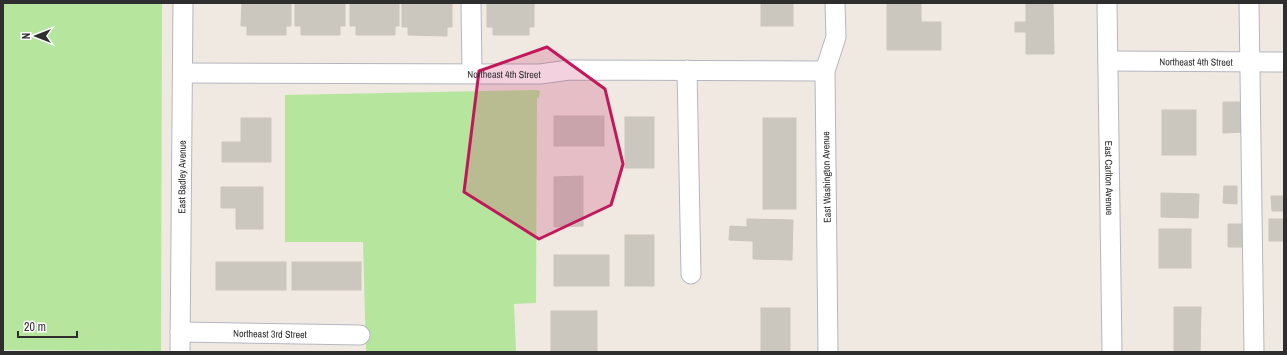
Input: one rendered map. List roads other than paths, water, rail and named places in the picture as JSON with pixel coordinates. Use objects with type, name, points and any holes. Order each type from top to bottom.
[{"type":"street","name":"East Badley Avenue","points":[[180,352],[183,3]]},
{"type":"street","points":[[471,3],[472,73]]},
{"type":"street","name":"East Washington Avenue","points":[[828,352],[825,71],[836,37],[835,3]]},
{"type":"street","name":"East Carlton Avenue","points":[[1107,3],[1112,352]]},
{"type":"street","points":[[1249,3],[1254,352]]},
{"type":"street","name":"Northeast 4th Street","points":[[1108,61],[1284,62]]},
{"type":"street","name":"Northeast 4th Street","points":[[183,73],[540,74],[569,70],[825,71]]},
{"type":"street","points":[[687,70],[691,274]]},
{"type":"street","name":"Northeast 3rd Street","points":[[180,332],[360,335]]}]
